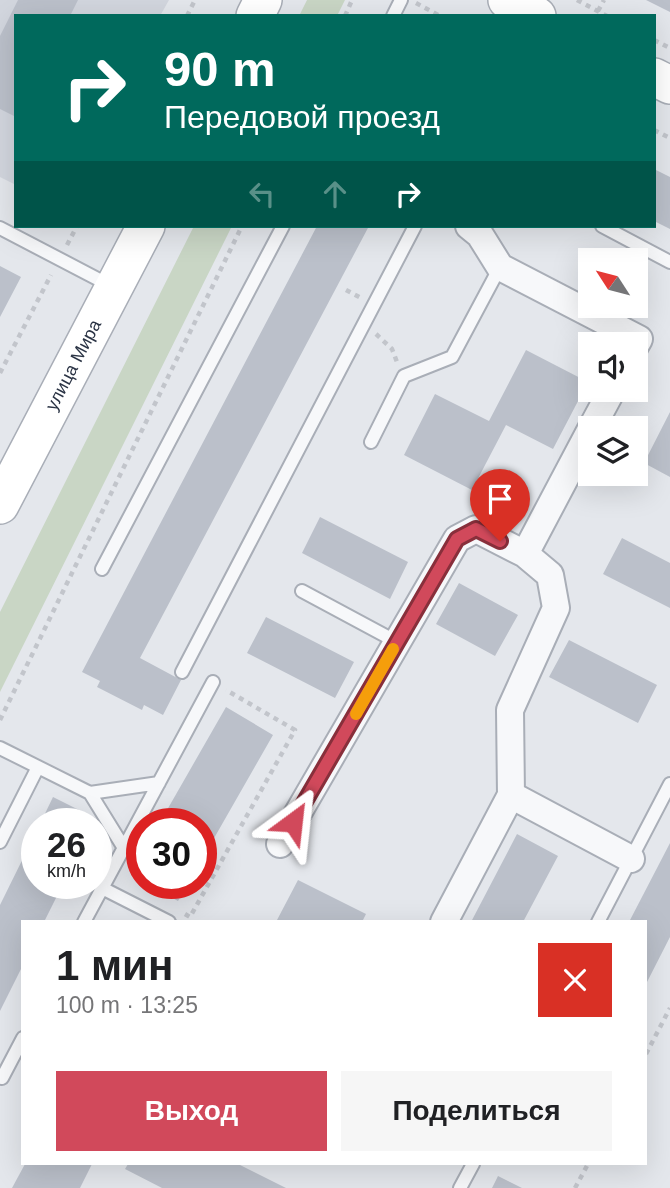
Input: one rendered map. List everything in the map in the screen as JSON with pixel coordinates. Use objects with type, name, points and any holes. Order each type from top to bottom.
[{"type":"main road","points":[[507,0],[533,14]]},
{"type":"main road","name":"улица Мира","points":[[0,505],[145,228]]},
{"type":"street","points":[[471,228],[480,235],[500,267],[625,332]]},
{"type":"street","points":[[525,554],[578,453]]},
{"type":"street","points":[[280,844],[457,539],[476,529],[525,554],[550,575],[556,608],[510,710],[511,795],[445,920]]},
{"type":"street","points":[[511,795],[631,859]]},
{"type":"lane","points":[[0,228],[114,288]]},
{"type":"lane","points":[[102,569],[282,228]]},
{"type":"lane","points":[[182,672],[414,228]]},
{"type":"lane","points":[[607,228],[670,262]]},
{"type":"lane","points":[[371,442],[404,376],[452,357],[500,267]]},
{"type":"lane","points":[[302,591],[397,642]]},
{"type":"lane","points":[[112,870],[213,682]]},
{"type":"lane","points":[[0,748],[90,793],[124,848]]},
{"type":"lane","points":[[0,842],[38,767]]},
{"type":"lane","points":[[90,793],[159,783]]},
{"type":"lane","points":[[599,920],[670,784]]},
{"type":"lane","points":[[112,893],[165,920]]},
{"type":"lane","points":[[85,920],[96,899]]},
{"type":"lane","points":[[0,1077],[2,1078],[21,1042]]},
{"type":"lane","points":[[460,1188],[472,1165]]},
{"type":"path","points":[[411,0],[436,14]]},
{"type":"path","points":[[577,0],[603,14]]},
{"type":"path","points":[[598,11],[604,0]]},
{"type":"path","points":[[0,373],[76,228]]},
{"type":"path","points":[[0,720],[241,228]]},
{"type":"path","points":[[362,328],[378,335],[391,349],[404,376]]},
{"type":"path","points":[[179,911],[190,916],[295,730],[213,682]]},
{"type":"path","points":[[647,1052],[670,1008]]},
{"type":"path","points":[[575,1188],[587,1165]]},
{"type":"shaded area","points":[[0,0],[169,0],[161,14],[14,14],[14,184],[0,177]]},
{"type":"green space","points":[[307,0],[345,0],[338,14],[300,14]]},
{"type":"green space","points":[[193,228],[231,228],[0,692],[0,612]]},
{"type":"building","points":[[18,0],[78,0],[71,14],[14,14],[14,116],[0,109],[0,36]]},
{"type":"building","points":[[646,0],[670,0],[670,12]]},
{"type":"building","points":[[656,170],[670,177],[670,229],[656,222]]},
{"type":"building","points":[[316,228],[368,228],[140,658],[181,680],[163,715],[144,705],[142,710],[97,687],[100,681],[82,672]]},
{"type":"building","points":[[0,266],[21,277],[0,317]]},
{"type":"building","points":[[526,350],[578,377],[578,401],[553,449],[506,425],[472,490],[404,455],[435,394],[489,421]]},
{"type":"building","points":[[670,412],[670,477],[648,465],[648,455]]},
{"type":"building","points":[[320,517],[408,562],[390,599],[302,553]]},
{"type":"building","points":[[622,538],[670,563],[670,608],[603,574]]},
{"type":"building","points":[[459,583],[518,615],[495,656],[436,624]]},
{"type":"building","points":[[266,617],[354,662],[335,698],[247,653]]},
{"type":"building","points":[[569,640],[657,685],[638,723],[549,677]]},
{"type":"building","points":[[226,707],[273,735],[217,833],[217,808],[168,808]]},
{"type":"building","points":[[53,797],[75,808],[48,808]]},
{"type":"building","points":[[517,834],[558,856],[524,920],[472,920]]},
{"type":"building","points":[[670,843],[670,937],[647,982],[647,920],[630,920]]},
{"type":"building","points":[[21,862],[21,899],[56,899],[45,920],[21,920],[21,969],[0,1011],[0,905]]},
{"type":"building","points":[[298,880],[366,914],[363,920],[277,920]]},
{"type":"building","points":[[24,1165],[92,1165],[80,1188],[12,1188]]},
{"type":"building","points":[[127,1165],[240,1165],[286,1188],[162,1188],[125,1169]]},
{"type":"building","points":[[498,1176],[522,1188],[492,1188]]},
{"type":"slow traffic","points":[[356,714],[393,649]]},
{"type":"route","points":[[293,822],[457,539],[476,529],[500,541]]}]
